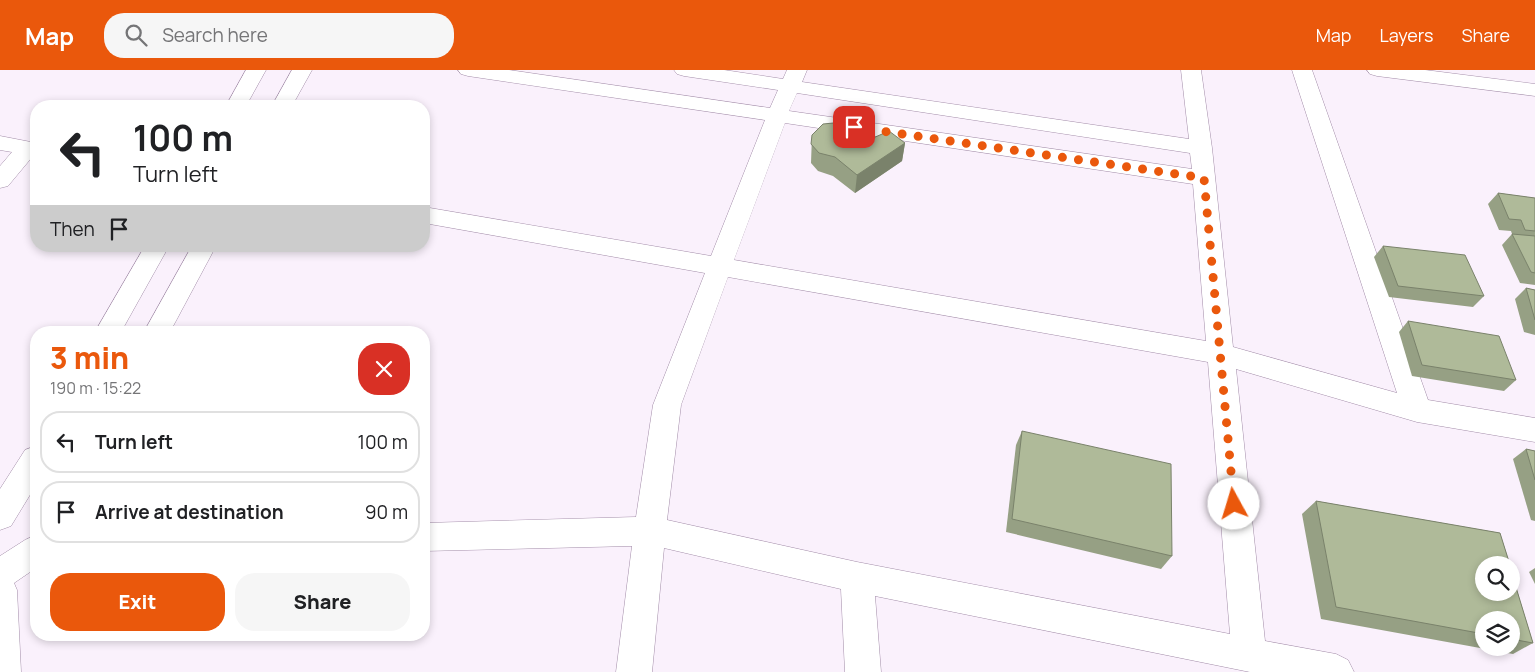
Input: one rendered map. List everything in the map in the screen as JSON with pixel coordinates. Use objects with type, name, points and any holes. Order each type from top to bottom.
[{"type":"street","points":[[239,100],[256,70]]},
{"type":"street","points":[[285,100],[302,70]]},
{"type":"street","points":[[468,70],[1204,178]]},
{"type":"street","points":[[684,70],[794,78],[1201,148]]},
{"type":"street","points":[[1192,70],[1249,654]]},
{"type":"street","points":[[1302,70],[1417,410]]},
{"type":"street","points":[[1377,70],[1530,89],[1535,108]]},
{"type":"street","points":[[634,672],[667,405],[777,115],[794,78]]},
{"type":"street","points":[[0,143],[30,149]]},
{"type":"street","points":[[0,182],[30,151]]},
{"type":"street","points":[[430,216],[1219,354],[1417,410],[1535,430]]},
{"type":"street","points":[[111,326],[154,252]]},
{"type":"street","points":[[160,326],[201,252]]},
{"type":"street","points":[[0,516],[8,488],[30,466]]},
{"type":"street","points":[[430,537],[650,531],[856,577],[1336,672]]},
{"type":"street","points":[[0,551],[30,549]]},
{"type":"street","points":[[0,574],[30,553]]},
{"type":"street","points":[[856,577],[863,672]]},
{"type":"street","points":[[0,590],[3,672]]},
{"type":"building","points":[[844,122],[873,138],[889,131],[905,143],[857,175],[835,157],[819,153],[811,144],[812,135],[823,124]]},
{"type":"building","points":[[1498,193],[1535,198],[1535,231],[1525,230],[1521,220],[1509,219]]},
{"type":"building","points":[[1512,234],[1535,236],[1535,273],[1531,272]]},
{"type":"building","points":[[1383,246],[1465,255],[1484,296],[1398,286]]},
{"type":"building","points":[[1526,288],[1535,290],[1535,320]]},
{"type":"building","points":[[1408,321],[1499,336],[1516,380],[1422,365]]},
{"type":"building","points":[[1022,431],[1171,464],[1172,556],[1012,519]]},
{"type":"building","points":[[1526,449],[1535,451],[1535,480]]},
{"type":"building","points":[[1316,501],[1500,533],[1507,556],[1475,556],[1475,601],[1520,600],[1533,643],[1520,641],[1520,611],[1475,611],[1475,632],[1336,607]]},
{"type":"route","points":[[854,127],[1204,178],[1234,504]]}]
